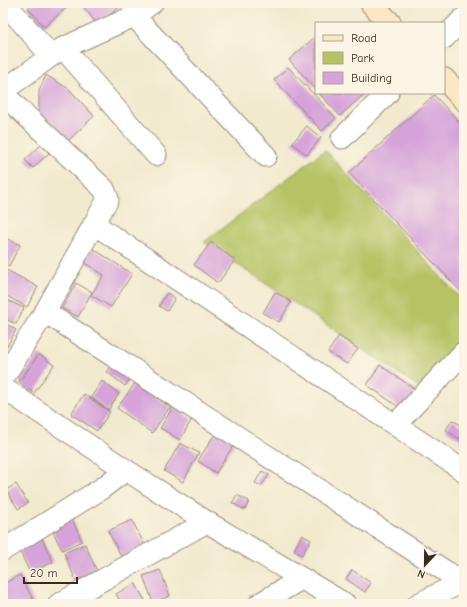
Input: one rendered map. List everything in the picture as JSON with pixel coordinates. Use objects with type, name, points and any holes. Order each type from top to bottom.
[{"type":"main road","points":[[371,3],[389,22]]},
{"type":"main road","points":[[445,80],[464,100]]},
{"type":"street","points":[[5,3],[57,52],[156,155]]},
{"type":"street","points":[[3,378],[45,312],[108,199],[104,189],[3,92],[57,52],[134,16],[152,3]]},
{"type":"street","points":[[134,16],[266,156]]},
{"type":"street","points":[[445,37],[464,18]]},
{"type":"street","points":[[342,138],[387,94]]},
{"type":"street","points":[[94,224],[396,424],[464,471]]},
{"type":"street","points":[[45,312],[463,581]]},
{"type":"street","points":[[396,424],[464,352]]},
{"type":"street","points":[[3,388],[207,522],[345,604]]},
{"type":"street","points":[[3,550],[101,489],[126,470]]},
{"type":"street","points":[[59,604],[207,522]]},
{"type":"street","points":[[259,604],[301,579]]},
{"type":"street","points":[[418,604],[463,581]]},
{"type":"green space","points":[[325,150],[464,302],[464,342],[419,387],[204,242]]},
{"type":"building","points":[[34,3],[72,3],[44,27],[28,8]]},
{"type":"building","points":[[80,3],[124,3],[98,25]]},
{"type":"building","points":[[315,37],[315,88],[289,60]]},
{"type":"building","points":[[288,67],[336,118],[322,131],[274,80]]},
{"type":"building","points":[[46,75],[69,89],[94,116],[65,144],[39,116],[39,91]]},
{"type":"building","points":[[320,94],[364,94],[340,116]]},
{"type":"building","points":[[434,95],[464,127],[464,295],[349,173]]},
{"type":"building","points":[[307,126],[321,138],[307,155],[292,143]]},
{"type":"building","points":[[41,145],[49,153],[33,168],[25,160]]},
{"type":"building","points":[[3,237],[20,245],[9,266],[3,263]]},
{"type":"building","points":[[211,242],[235,260],[218,283],[194,265]]},
{"type":"building","points":[[92,248],[132,274],[111,307],[91,295],[104,275],[83,262]]},
{"type":"building","points":[[3,268],[38,287],[27,307],[3,294]]},
{"type":"building","points":[[76,283],[92,292],[78,317],[62,308]]},
{"type":"building","points":[[275,292],[291,302],[279,322],[263,313]]},
{"type":"building","points":[[167,293],[175,298],[167,311],[159,306]]},
{"type":"building","points":[[3,298],[24,308],[16,324],[3,318]]},
{"type":"building","points":[[3,322],[16,330],[7,346],[3,343]]},
{"type":"building","points":[[339,336],[358,349],[347,364],[328,352]]},
{"type":"building","points":[[39,354],[54,365],[34,393],[19,382]]},
{"type":"building","points":[[116,360],[134,374],[125,386],[107,372]]},
{"type":"building","points":[[380,365],[416,390],[403,410],[367,385]]},
{"type":"building","points":[[102,381],[119,394],[108,410],[91,397]]},
{"type":"building","points":[[136,382],[170,407],[152,433],[117,408]]},
{"type":"building","points":[[84,394],[110,412],[97,431],[71,414]]},
{"type":"building","points":[[173,407],[192,419],[180,440],[160,428]]},
{"type":"building","points":[[452,420],[464,427],[464,442],[446,430]]},
{"type":"building","points":[[216,432],[235,443],[216,473],[198,461]]},
{"type":"building","points":[[180,443],[199,453],[183,482],[164,471]]},
{"type":"building","points":[[262,471],[269,475],[261,486],[255,483]]},
{"type":"building","points":[[16,484],[28,503],[18,509],[6,490]]},
{"type":"building","points":[[237,495],[249,501],[245,510],[232,503]]},
{"type":"building","points":[[70,514],[82,541],[62,550],[49,524]]},
{"type":"building","points":[[132,520],[145,546],[122,558],[108,531]]},
{"type":"building","points":[[40,534],[53,562],[30,573],[17,545]]},
{"type":"building","points":[[302,535],[311,540],[302,555],[294,550]]},
{"type":"building","points":[[85,544],[97,571],[76,581],[64,553]]},
{"type":"building","points":[[160,570],[170,596],[153,602],[143,576]]},
{"type":"building","points":[[352,570],[371,583],[365,592],[346,579]]},
{"type":"building","points":[[20,575],[35,603],[7,604],[3,598],[3,584]]},
{"type":"building","points":[[135,583],[147,604],[122,604],[116,594]]}]
